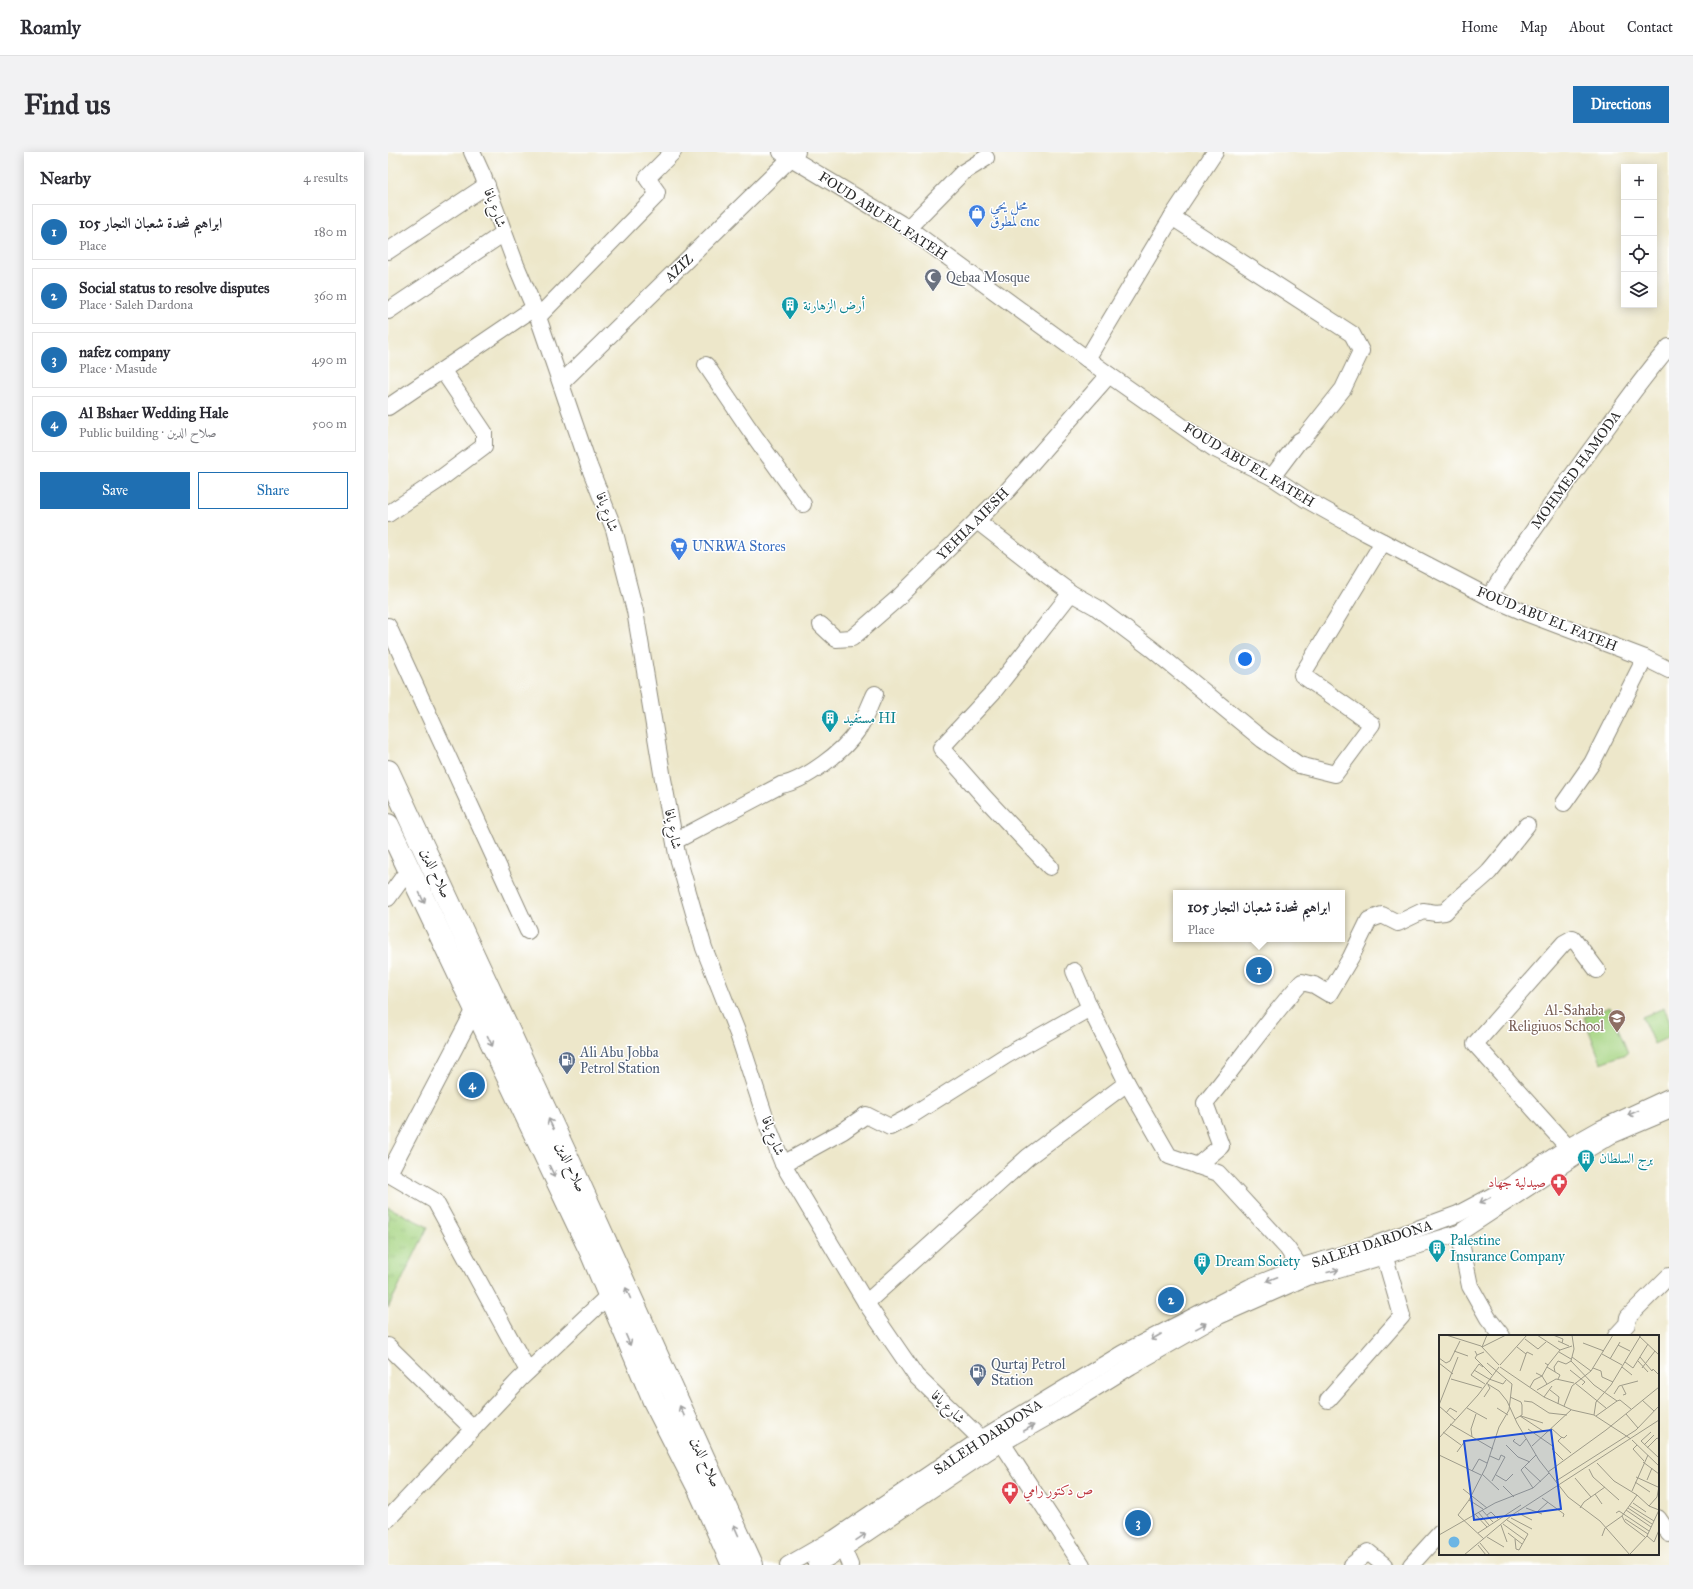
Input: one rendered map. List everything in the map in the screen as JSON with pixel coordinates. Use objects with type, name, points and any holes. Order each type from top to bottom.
[{"type":"highway","name":"صلاح الدين","points":[[388,771],[564,1152],[752,1565]]},
{"type":"highway","name":"صلاح الدين","points":[[388,825],[474,1009],[591,1252],[654,1401],[699,1489],[733,1565]]},
{"type":"street","name":"شارع يافا","points":[[472,152],[536,312],[560,383],[614,529],[635,611],[675,841],[704,948],[738,1034],[769,1129],[783,1164],[866,1303],[916,1376],[991,1444],[1082,1565]]},
{"type":"street","points":[[388,407],[536,312],[656,196],[657,192],[647,178],[673,152]]},
{"type":"street","points":[[1088,359],[1172,217],[1215,152]]},
{"type":"street","name":"FOUD ABU EL FATEH","points":[[790,154],[908,228],[1109,375],[1213,448],[1272,477],[1307,500],[1383,542],[1489,597],[1526,613],[1645,658],[1669,670]]},
{"type":"street","name":"AZIZ","points":[[560,383],[790,154]]},
{"type":"street","points":[[908,228],[962,173],[986,158]]},
{"type":"street","points":[[388,251],[486,185]]},
{"type":"street","points":[[1172,217],[1352,334],[1361,351],[1344,389],[1304,438],[1299,441],[1272,477]]},
{"type":"street","points":[[388,311],[504,232]]},
{"type":"street","name":"MOHMED HAMODA","points":[[1489,597],[1517,553],[1578,466],[1645,374],[1669,347]]},
{"type":"street","points":[[706,365],[803,504]]},
{"type":"street","points":[[388,514],[436,482],[484,446],[484,432],[443,371]]},
{"type":"street","name":"YEHIA AIESH","points":[[821,625],[836,638],[852,638],[898,598],[1008,490],[1109,375]]},
{"type":"street","points":[[977,521],[1071,593],[1096,607],[1152,649],[1263,740],[1299,765],[1335,774],[1372,724],[1302,675],[1383,542]]},
{"type":"street","points":[[1050,867],[986,799],[941,748],[994,691],[1071,593]]},
{"type":"street","points":[[388,626],[528,932]]},
{"type":"street","points":[[1564,803],[1592,763],[1645,658]]},
{"type":"street","points":[[675,841],[781,785],[792,784],[812,773],[844,746],[858,731],[875,694]]},
{"type":"street","points":[[1197,1166],[1221,1146],[1205,1103],[1232,1070],[1277,1009],[1302,982],[1314,985],[1329,994],[1351,957],[1369,920],[1382,915],[1398,923],[1423,910],[1436,913],[1445,912],[1489,872],[1527,825]]},
{"type":"street","points":[[388,898],[409,869]]},
{"type":"street","points":[[1572,1151],[1475,1044],[1564,943],[1573,938],[1597,970]]},
{"type":"street","points":[[1074,971],[1090,1008],[1127,1083],[1169,1156],[1218,1173],[1287,1248],[1303,1272]]},
{"type":"street","points":[[783,1164],[843,1131],[866,1115],[890,1127],[909,1117],[1007,1055],[1090,1008]]},
{"type":"street","points":[[474,1009],[388,1175],[435,1201],[528,1370]]},
{"type":"street","points":[[866,1303],[1028,1157],[1127,1083]]},
{"type":"street","name":"SALEH DARDONA","points":[[788,1565],[991,1444],[1220,1316],[1303,1272],[1338,1270],[1384,1254],[1459,1233],[1572,1151],[1629,1114],[1669,1097]]},
{"type":"street","name":"SALEH DARDONA","points":[[816,1565],[844,1549],[991,1444],[1123,1353],[1250,1287],[1303,1272],[1458,1214],[1572,1151],[1669,1111]]},
{"type":"street","points":[[1459,1233],[1470,1286],[1488,1318],[1501,1335]]},
{"type":"street","points":[[1328,1400],[1402,1316],[1384,1254]]},
{"type":"street","points":[[1617,1335],[1627,1324],[1628,1317],[1669,1276]]},
{"type":"street","points":[[388,1518],[528,1370],[609,1295]]},
{"type":"street","points":[[388,1346],[472,1428]]},
{"type":"street","points":[[1659,1519],[1669,1534]]},
{"type":"street","points":[[1411,1565],[1439,1534]]},
{"type":"street","points":[[844,1549],[850,1565]]},
{"type":"street","points":[[1352,1565],[1368,1552],[1384,1565]]},
{"type":"green space","points":[[1610,1007],[1628,1053],[1601,1063],[1584,1017]]},
{"type":"green space","points":[[1664,1008],[1669,1019],[1669,1037],[1654,1044],[1642,1017]]},
{"type":"green space","points":[[388,1207],[428,1227],[388,1308]]},
{"type":"place","name":"محل يحي لمطوق cnc","points":[[977,228]]},
{"type":"place","name":"Qebaa Mosque","points":[[933,292]]},
{"type":"place","name":"أرض الزهارنة","points":[[790,320]]},
{"type":"place","name":"UNRWA Stores","points":[[679,561]]},
{"type":"place","name":"مستفيد HI","points":[[830,733]]},
{"type":"place","name":"ابراهيم شحدة شعبان النجار 105","points":[[1259,970]]},
{"type":"place","name":"Al-Sahaba Religiuos School","points":[[1617,1033]]},
{"type":"place","name":"Ali Abu Jobba Petrol Station","points":[[567,1075]]},
{"type":"place","name":"Al Bshaer Wedding Hale","points":[[472,1085]]},
{"type":"place","name":"برج السلطان","points":[[1586,1173]]},
{"type":"place","name":"صيدلية جهاد","points":[[1559,1197]]},
{"type":"place","name":"Palestine Insurance Company","points":[[1437,1263]]},
{"type":"place","name":"Dream Society","points":[[1202,1276]]},
{"type":"place","name":"Social status to resolve disputes","points":[[1171,1300]]},
{"type":"place","name":"Qurtaj Petrol Station","points":[[978,1387]]},
{"type":"place","name":"ص دكتور رامي","points":[[1010,1505]]},
{"type":"place","name":"nafez company","points":[[1138,1523]]}]
